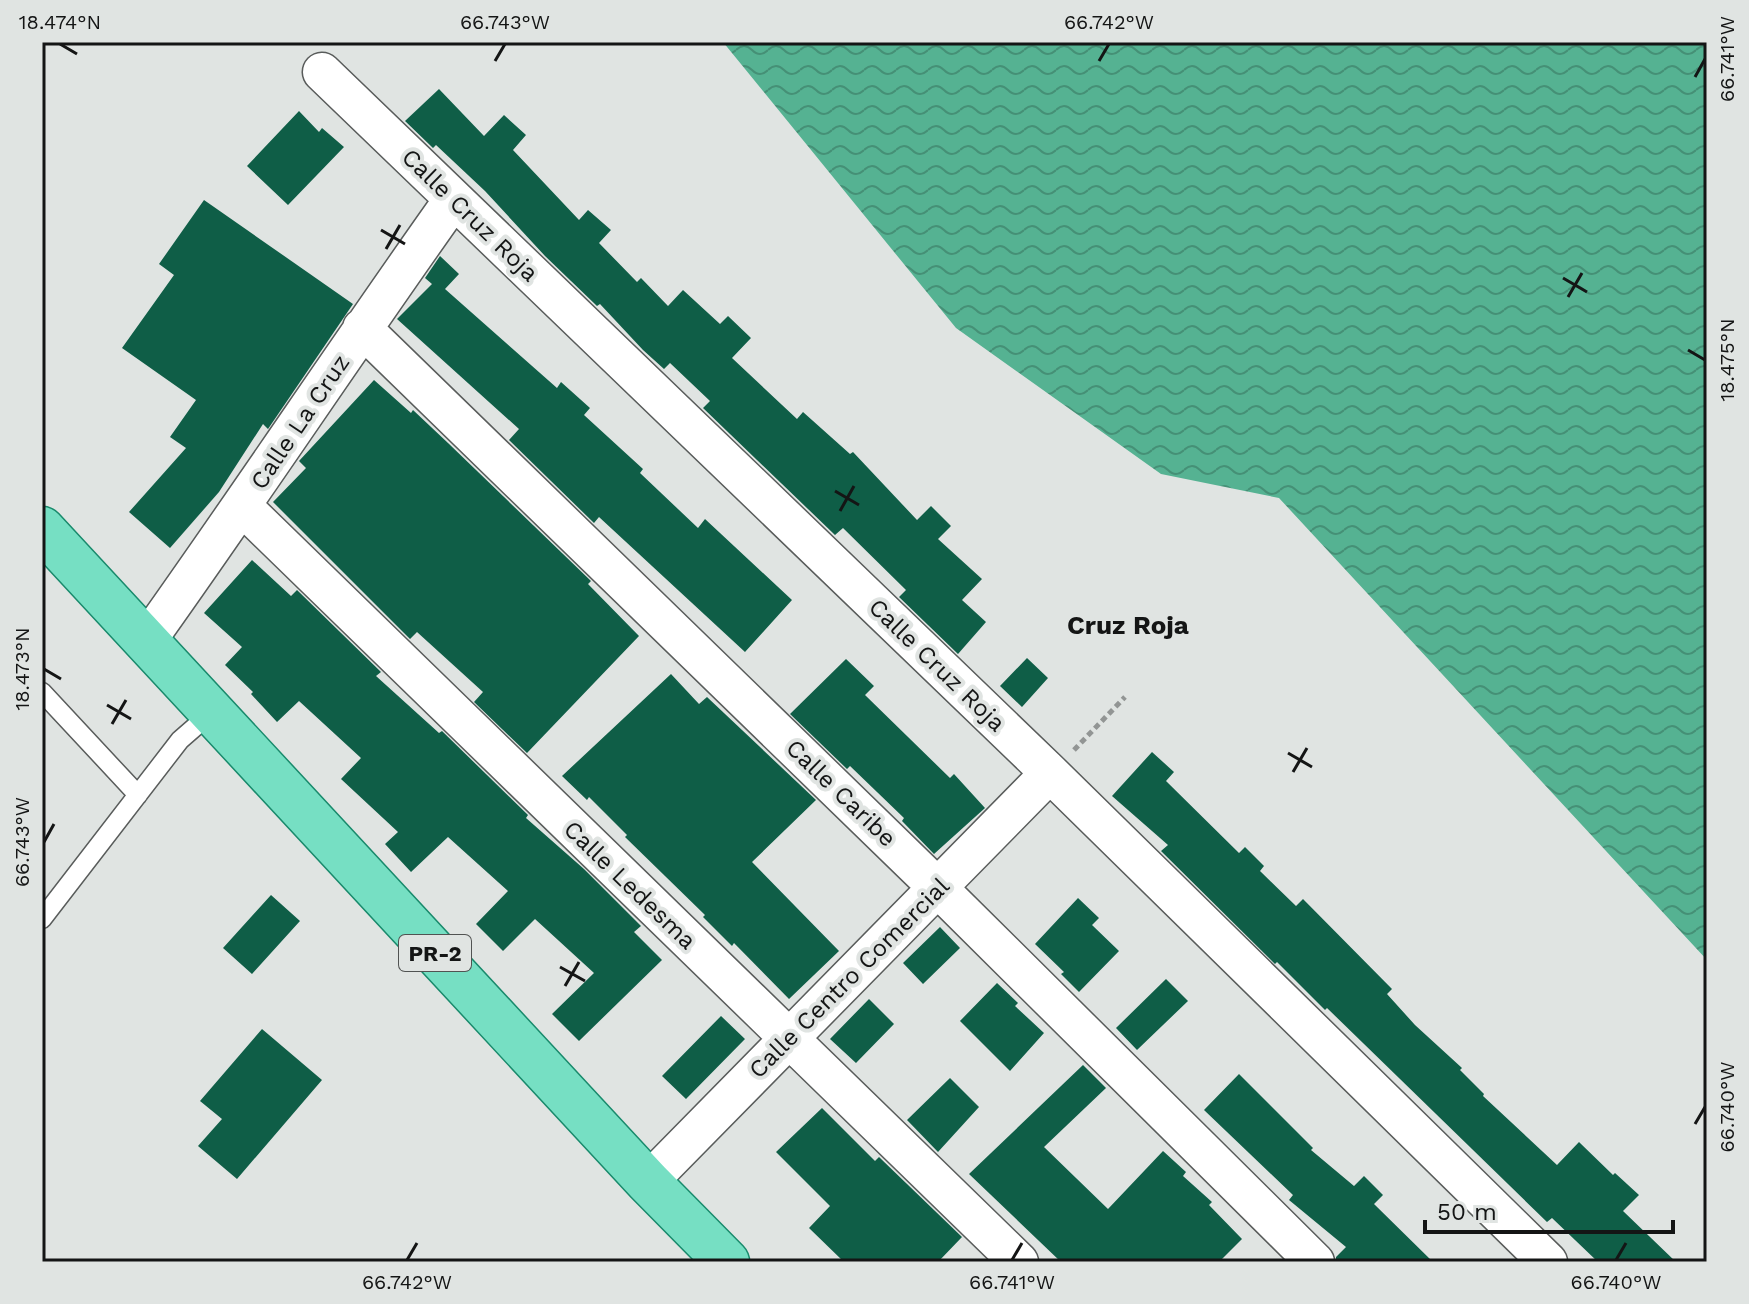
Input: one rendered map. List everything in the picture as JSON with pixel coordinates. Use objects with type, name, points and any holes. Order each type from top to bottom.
[{"type":"main road","name":"PR-2","points":[[42,529],[648,1182],[727,1262]]},
{"type":"street","name":"Calle Cruz Roja","points":[[322,72],[1050,773],[1536,1258]]},
{"type":"street","name":"Calle La Cruz","points":[[145,643],[243,507],[362,328],[453,200]]},
{"type":"street","name":"Calle Caribe","points":[[362,328],[938,888],[1315,1262]]},
{"type":"street","name":"Calle Ledesma","points":[[243,507],[1019,1262]]},
{"type":"street","name":"Calle Centro Comercial","points":[[648,1182],[1050,773]]},
{"type":"lane","points":[[42,692],[138,795]]},
{"type":"lane","points":[[42,919],[180,740],[211,713]]},
{"type":"path","points":[[1050,773],[1125,697]]},
{"type":"water","points":[[723,42],[1707,42],[1707,960],[1279,498],[1161,474],[956,328]]},
{"type":"building","points":[[439,89],[484,136],[504,115],[526,135],[513,150],[579,220],[588,210],[611,230],[599,243],[637,282],[641,278],[668,306],[683,290],[720,324],[728,316],[751,338],[732,358],[797,419],[803,412],[850,454],[853,452],[917,520],[931,506],[951,526],[938,539],[982,579],[962,600],[986,622],[958,654],[899,597],[906,590],[843,528],[835,535],[703,408],[710,401],[670,363],[664,369],[643,350],[600,304],[597,306],[545,256],[485,191],[405,121]]},
{"type":"building","points":[[299,111],[319,132],[322,128],[344,147],[288,205],[247,166]]},
{"type":"building","points":[[204,200],[353,304],[268,429],[263,424],[219,492],[170,548],[129,512],[186,448],[170,437],[196,400],[122,348],[174,275],[159,264]]},
{"type":"building","points":[[440,256],[459,274],[445,289],[557,388],[561,382],[590,408],[584,415],[643,469],[640,473],[698,528],[705,519],[792,600],[745,652],[599,517],[594,523],[509,440],[519,429],[397,319],[432,284],[425,278]]},
{"type":"building","points":[[374,380],[411,413],[413,410],[591,581],[588,584],[639,636],[527,753],[474,702],[483,692],[417,632],[410,639],[273,502],[306,468],[299,461]]},
{"type":"building","points":[[252,560],[291,596],[297,590],[381,672],[376,676],[439,733],[442,731],[528,815],[526,818],[584,869],[641,926],[634,932],[662,960],[579,1041],[552,1014],[594,973],[535,919],[503,951],[476,924],[508,891],[448,837],[411,872],[385,844],[398,832],[341,779],[361,758],[299,701],[277,722],[251,694],[253,692],[225,665],[242,647],[204,613]]},
{"type":"building","points":[[1027,658],[1048,678],[1022,707],[1000,686]]},
{"type":"building","points":[[846,659],[874,686],[865,695],[950,778],[954,774],[985,808],[934,854],[902,821],[904,818],[790,714]]},
{"type":"building","points":[[671,674],[699,704],[707,697],[816,800],[752,862],[839,951],[789,999],[734,943],[732,946],[703,917],[705,915],[589,797],[587,800],[562,776]]},
{"type":"building","points":[[1152,752],[1174,772],[1166,781],[1239,853],[1245,847],[1264,866],[1260,871],[1296,906],[1303,899],[1392,989],[1387,994],[1415,1025],[1462,1068],[1460,1070],[1483,1096],[1557,1165],[1579,1142],[1639,1195],[1623,1211],[1676,1262],[1598,1262],[1552,1218],[1547,1222],[1327,1008],[1325,1010],[1277,962],[1275,964],[1161,851],[1168,845],[1112,796]]},
{"type":"building","points":[[271,895],[300,921],[252,974],[223,948]]},
{"type":"building","points":[[1078,898],[1099,918],[1092,925],[1119,951],[1079,992],[1061,974],[1064,972],[1035,944]]},
{"type":"building","points":[[940,927],[960,948],[923,984],[903,963]]},
{"type":"building","points":[[1166,979],[1188,1001],[1137,1050],[1116,1028]]},
{"type":"building","points":[[997,983],[1018,1003],[1015,1006],[1044,1033],[1010,1071],[960,1021]]},
{"type":"building","points":[[869,999],[894,1024],[856,1063],[830,1039]]},
{"type":"building","points":[[721,1016],[745,1039],[686,1099],[662,1076]]},
{"type":"building","points":[[262,1029],[322,1080],[237,1179],[198,1146],[222,1119],[200,1101]]},
{"type":"building","points":[[1083,1065],[1106,1088],[1044,1147],[1108,1209],[1163,1151],[1186,1172],[1183,1176],[1212,1202],[1209,1205],[1242,1239],[1219,1262],[1061,1262],[969,1174]]},
{"type":"building","points":[[1239,1074],[1313,1148],[1311,1150],[1354,1186],[1364,1176],[1383,1195],[1374,1204],[1433,1262],[1336,1262],[1336,1257],[1346,1247],[1289,1200],[1293,1195],[1204,1110]]},
{"type":"building","points":[[950,1078],[979,1107],[938,1152],[907,1120]]},
{"type":"building","points":[[822,1108],[875,1161],[879,1157],[962,1237],[938,1262],[844,1262],[809,1228],[830,1206],[776,1152]]},
{"type":"district","name":"Cruz Roja","points":[[1128,625]]}]
